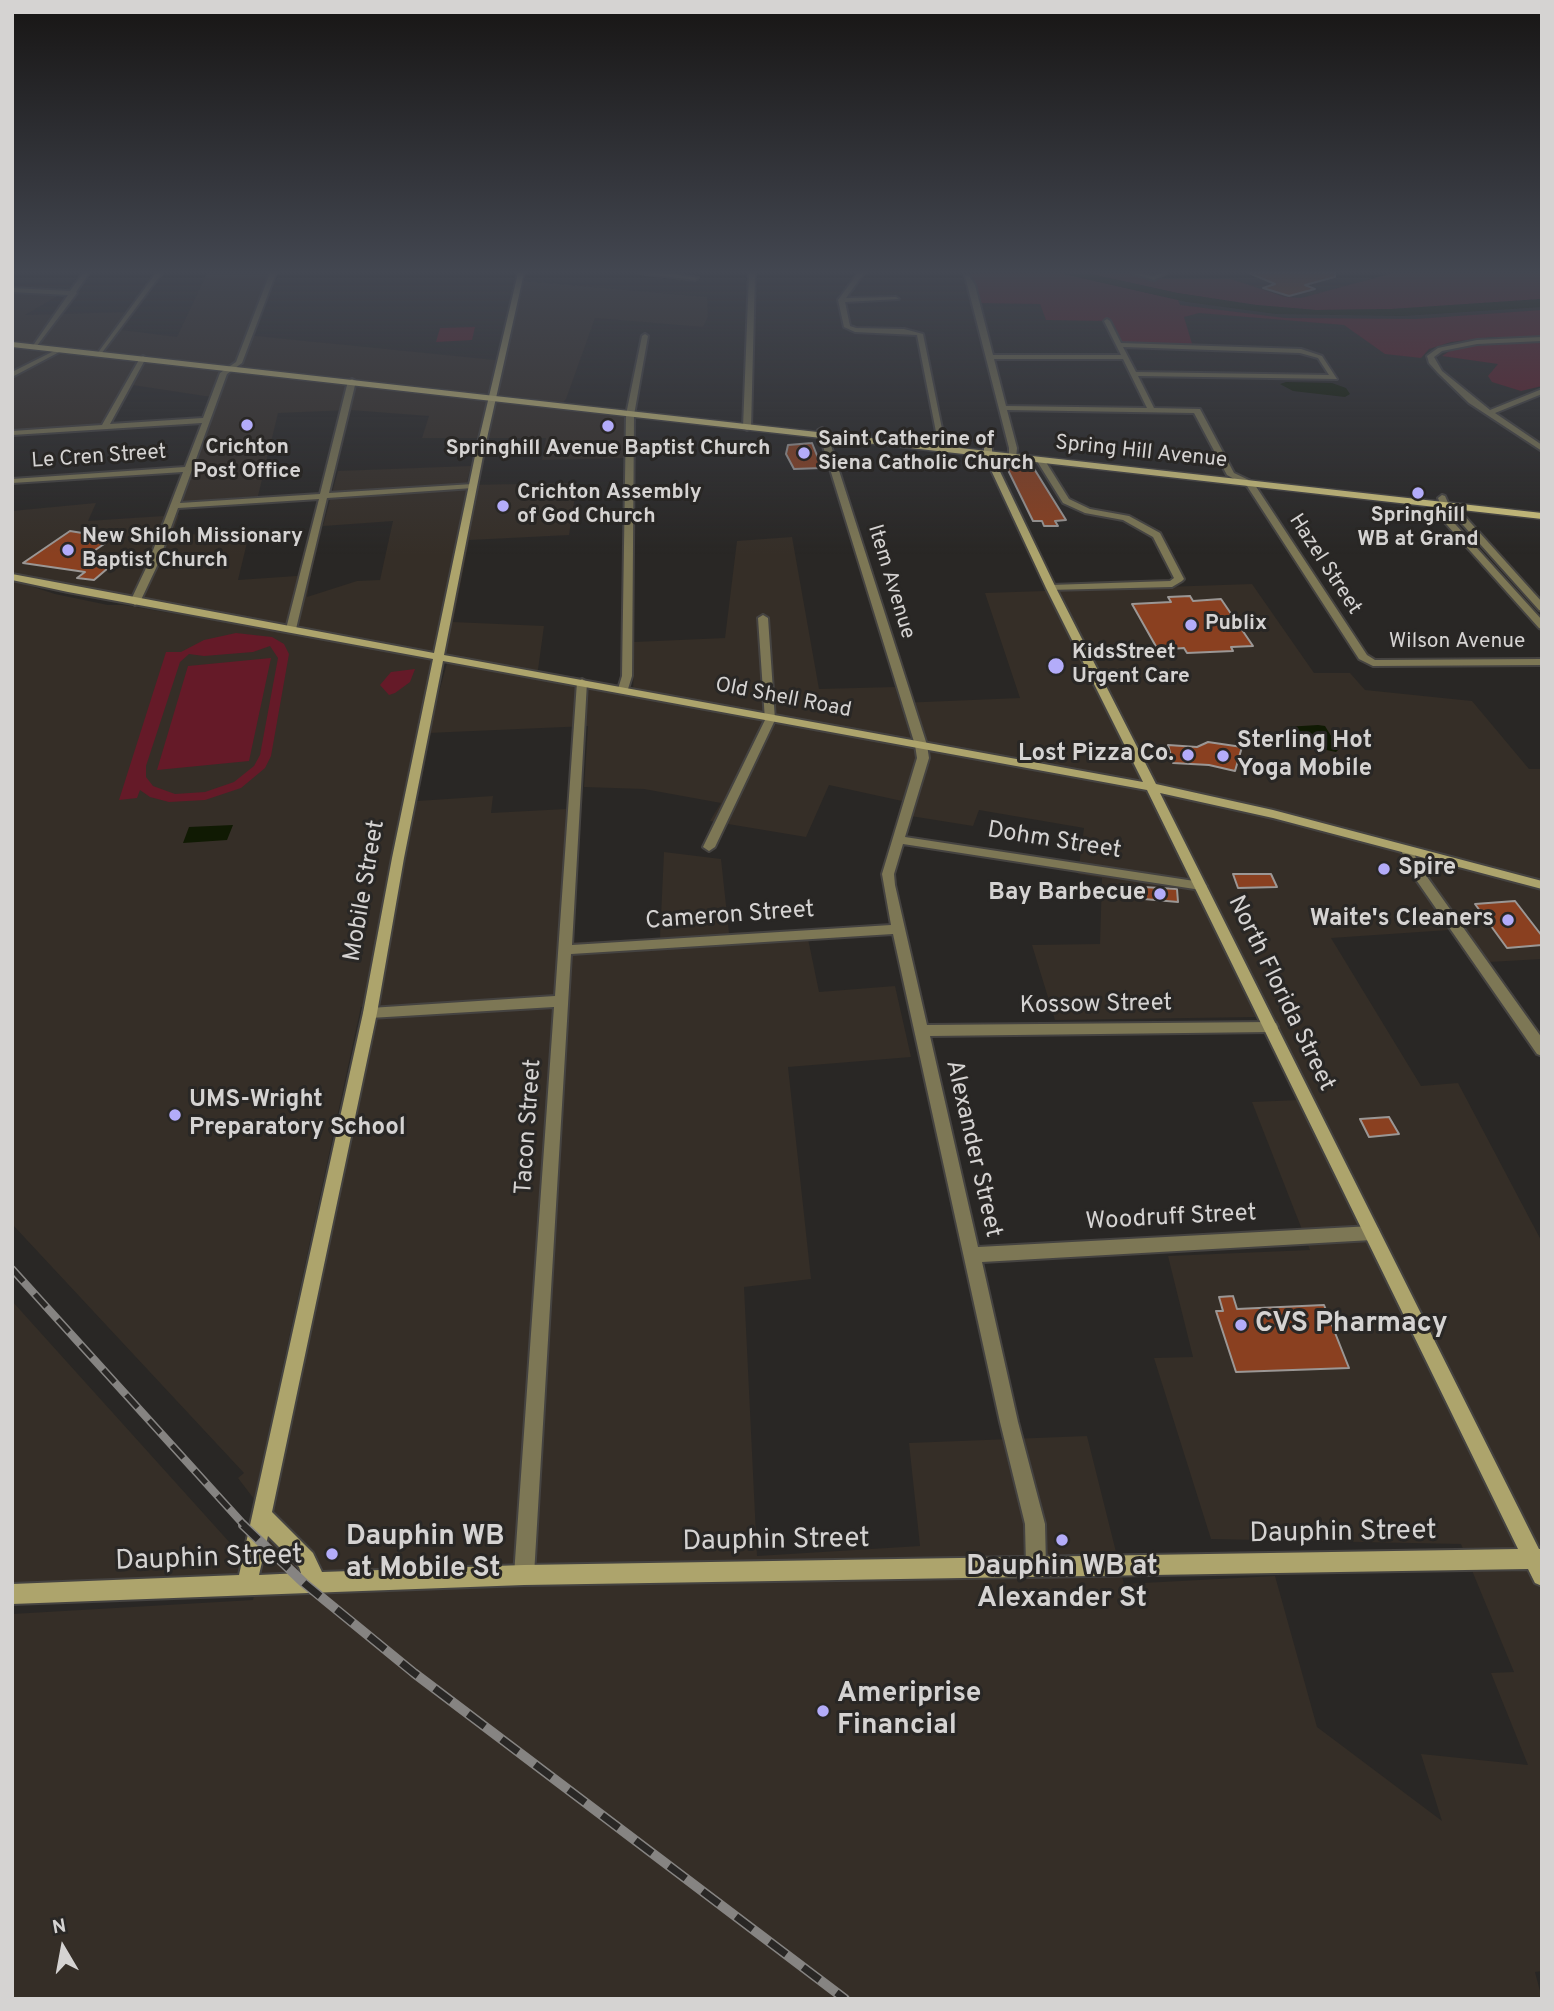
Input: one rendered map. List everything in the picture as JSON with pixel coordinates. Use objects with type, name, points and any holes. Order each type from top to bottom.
[{"type":"main road","name":"Spring Hill Avenue","points":[[223,367],[988,452],[1231,475],[1542,516]]},
{"type":"main road","name":"Spring Hill Avenue","points":[[823,433],[942,443],[988,452]]},
{"type":"main road","name":"Spring Hill Avenue","points":[[1013,454],[1041,461],[1250,484],[1542,509]]},
{"type":"street","points":[[12,375],[28,367]]},
{"type":"street","points":[[105,426],[138,367]]},
{"type":"street","name":"Mobile Street","points":[[247,1586],[370,1013],[398,858],[473,486],[501,367]]},
{"type":"street","points":[[623,689],[627,676],[631,412],[642,367]]},
{"type":"street","points":[[747,425],[749,367]]},
{"type":"street","points":[[927,367],[942,443]]},
{"type":"street","points":[[992,367],[1013,454]]},
{"type":"street","points":[[1129,367],[1151,409]]},
{"type":"street","points":[[1132,374],[1334,377],[1327,367]]},
{"type":"street","points":[[1436,367],[1489,413],[1542,449]]},
{"type":"street","points":[[135,601],[143,588],[225,373],[233,368]]},
{"type":"street","points":[[292,629],[352,381]]},
{"type":"street","points":[[1489,413],[1542,391]]},
{"type":"street","points":[[1003,408],[1197,411],[1231,475],[1250,484]]},
{"type":"street","points":[[12,433],[208,419]]},
{"type":"street","name":"Item Avenue","points":[[823,433],[921,745]]},
{"type":"street","name":"North Florida Street","points":[[988,452],[1051,588],[1539,1564]]},
{"type":"street","points":[[1041,461],[1066,501],[1088,511],[1126,518],[1149,529],[1162,543],[1179,579],[1178,583],[1051,588]]},
{"type":"street","points":[[1053,462],[1076,501],[1074,504]]},
{"type":"street","name":"Le Cren Street","points":[[12,481],[188,469]]},
{"type":"street","name":"Hazel Street","points":[[1250,484],[1363,657],[1373,663]]},
{"type":"street","points":[[174,506],[473,486]]},
{"type":"street","points":[[1444,502],[1458,514],[1542,608]]},
{"type":"street","points":[[1444,502],[1442,514],[1542,626]]},
{"type":"street","name":"Old Shell Road","points":[[12,577],[1151,787],[1273,814],[1542,886]]},
{"type":"street","points":[[709,847],[771,716],[763,618]]},
{"type":"street","name":"Wilson Avenue","points":[[1373,663],[1542,662]]},
{"type":"street","name":"Tacon Street","points":[[524,1575],[582,682]]},
{"type":"street","name":"Alexander Street","points":[[921,745],[923,758],[888,874],[921,1031],[1035,1524],[1036,1566]]},
{"type":"street","name":"Dohm Street","points":[[900,840],[1201,886]]},
{"type":"street","points":[[1407,850],[1414,868],[1542,1050]]},
{"type":"street","name":"Cameron Street","points":[[564,950],[898,929]]},
{"type":"street","points":[[370,1013],[561,1001]]},
{"type":"street","name":"Kossow Street","points":[[921,1031],[1271,1027]]},
{"type":"street","name":"Woodruff Street","points":[[972,1255],[1372,1233]]},
{"type":"street","points":[[263,1517],[306,1560],[316,1583]]},
{"type":"street","name":"Dauphin Street","points":[[12,1594],[524,1575],[1036,1566],[1539,1564]]},
{"type":"shaded area","points":[[12,367],[578,367],[566,399],[558,408],[627,416],[625,458],[542,460],[546,438],[422,438],[429,416],[350,410],[278,413],[258,496],[180,502],[218,398],[126,384],[102,425],[12,431]]},
{"type":"shaded area","points":[[1496,367],[1542,367],[1542,386],[1521,391],[1492,382],[1488,376]]},
{"type":"shaded area","points":[[1332,383],[1346,388],[1350,394],[1345,397],[1293,391],[1280,384]]},
{"type":"shaded area","points":[[471,466],[466,485],[577,483],[569,535],[469,540],[453,622],[544,626],[537,677],[633,696],[634,642],[725,638],[737,541],[792,537],[819,689],[895,687],[900,703],[1020,698],[985,593],[1252,584],[1314,673],[1350,673],[1365,690],[1472,701],[1529,769],[1542,769],[1542,959],[1471,963],[1449,930],[1331,938],[1421,1086],[1458,1083],[1542,1242],[1542,1971],[1535,1972],[1542,1999],[12,1999],[12,1614],[253,1600],[376,1006],[361,1007],[254,1499],[238,1478],[244,1473],[12,1224],[12,580],[55,594],[108,605],[123,605],[283,632],[12,575],[12,511],[96,503],[88,521],[179,515],[172,536],[250,530],[238,580],[311,575],[307,597],[357,581],[380,580],[393,521],[323,526],[338,471]],"holes":[[[431,659],[447,663],[428,733],[588,726],[584,787],[644,789],[721,803],[710,821],[806,837],[829,785],[902,801],[898,814],[973,826],[979,810],[1084,828],[1078,874],[1102,878],[1100,944],[1032,945],[1055,1020],[1257,1017],[1299,1100],[1252,1102],[1310,1250],[1168,1256],[1193,1357],[1154,1358],[1211,1539],[1461,1544],[1514,1672],[1491,1673],[1528,1765],[1421,1754],[1442,1821],[1317,1727],[1275,1576],[1124,1584],[1087,1436],[909,1443],[920,1546],[757,1556],[744,1287],[811,1279],[788,1067],[911,1057],[895,986],[819,992],[806,929],[729,933],[721,859],[664,852],[660,938],[560,943],[566,809],[491,813],[493,796],[402,802],[433,663]]]},
{"type":"shaded area","points":[[236,633],[272,637],[284,644],[289,654],[271,756],[265,768],[241,788],[205,800],[169,802],[150,797],[140,790],[137,798],[119,800],[166,652],[181,652],[204,640]],"holes":[[[270,646],[278,658],[260,755],[254,766],[234,782],[205,792],[175,794],[153,786],[146,777],[146,766],[180,662],[189,654],[204,656],[253,652]]]},
{"type":"shaded area","points":[[271,658],[249,761],[157,770],[188,666]]},
{"type":"shaded area","points":[[415,669],[410,682],[395,693],[389,695],[380,685],[391,672]]},
{"type":"shaded area","points":[[1325,726],[1339,749],[1336,752],[1298,744],[1285,731],[1286,727]]},
{"type":"shaded area","points":[[233,825],[227,840],[183,843],[189,827]]},
{"type":"shaded area","points":[[12,1301],[231,1544],[247,1585],[12,1587]]},
{"type":"building","name":"Saint Catherine of Siena Catholic Church","points":[[812,443],[822,468],[794,469],[786,454],[788,445]]},
{"type":"building","points":[[1033,467],[1066,520],[1055,521],[1058,526],[1044,526],[1042,521],[1033,521],[1007,468]]},
{"type":"building","name":"New Shiloh Missionary Baptist Church","points":[[70,531],[113,538],[82,559],[115,562],[94,580],[77,578],[85,572],[23,563]]},
{"type":"building","name":"Publix","points":[[1190,596],[1193,601],[1221,599],[1253,646],[1231,647],[1233,651],[1187,653],[1184,648],[1158,650],[1132,604],[1171,602],[1168,597]]},
{"type":"building","points":[[1208,742],[1242,747],[1235,771],[1209,765],[1173,763],[1168,745],[1197,747]]},
{"type":"building","points":[[1233,874],[1271,874],[1277,887],[1238,888]]},
{"type":"building","name":"Bay Barbecue","points":[[1143,887],[1177,889],[1178,902],[1144,899]]},
{"type":"building","name":"Waite's Cleaners","points":[[1515,901],[1542,936],[1542,945],[1507,948],[1475,904]]},
{"type":"building","points":[[1389,1117],[1399,1134],[1369,1137],[1360,1119]]},
{"type":"building","name":"CVS Pharmacy","points":[[1233,1296],[1237,1309],[1324,1305],[1349,1368],[1236,1372],[1216,1311],[1223,1311],[1219,1297]]},
{"type":"railway","points":[[12,1269],[245,1526]]},
{"type":"railway","points":[[243,1525],[304,1583],[414,1673],[845,1999]]},
{"type":"place","name":"Crichton Post Office","points":[[247,425]]},
{"type":"place","name":"Springhill Avenue Baptist Church","points":[[608,426]]},
{"type":"place","name":"Saint Catherine of Siena Catholic Church","points":[[804,453]]},
{"type":"place","name":"Springhill WB at Grand","points":[[1418,493]]},
{"type":"place","name":"Crichton Assembly of God Church","points":[[503,506]]},
{"type":"place","name":"New Shiloh Missionary Baptist Church","points":[[68,550]]},
{"type":"place","name":"Publix","points":[[1191,625]]},
{"type":"place","name":"KidsStreet Urgent Care","points":[[1056,666]]},
{"type":"place","name":"Lost Pizza Co.","points":[[1188,755]]},
{"type":"place","name":"Sterling Hot Yoga Mobile","points":[[1223,756]]},
{"type":"place","name":"Spire","points":[[1384,869]]},
{"type":"place","name":"Bay Barbecue","points":[[1160,894]]},
{"type":"place","name":"Waite's Cleaners","points":[[1508,920]]},
{"type":"place","name":"UMS-Wright Preparatory School","points":[[175,1115]]},
{"type":"place","name":"CVS Pharmacy","points":[[1241,1325]]},
{"type":"place","name":"Dauphin WB at Alexander St","points":[[1062,1540]]},
{"type":"place","name":"Dauphin WB at Mobile St","points":[[332,1554]]},
{"type":"place","name":"Ameriprise Financial","points":[[823,1711]]}]
